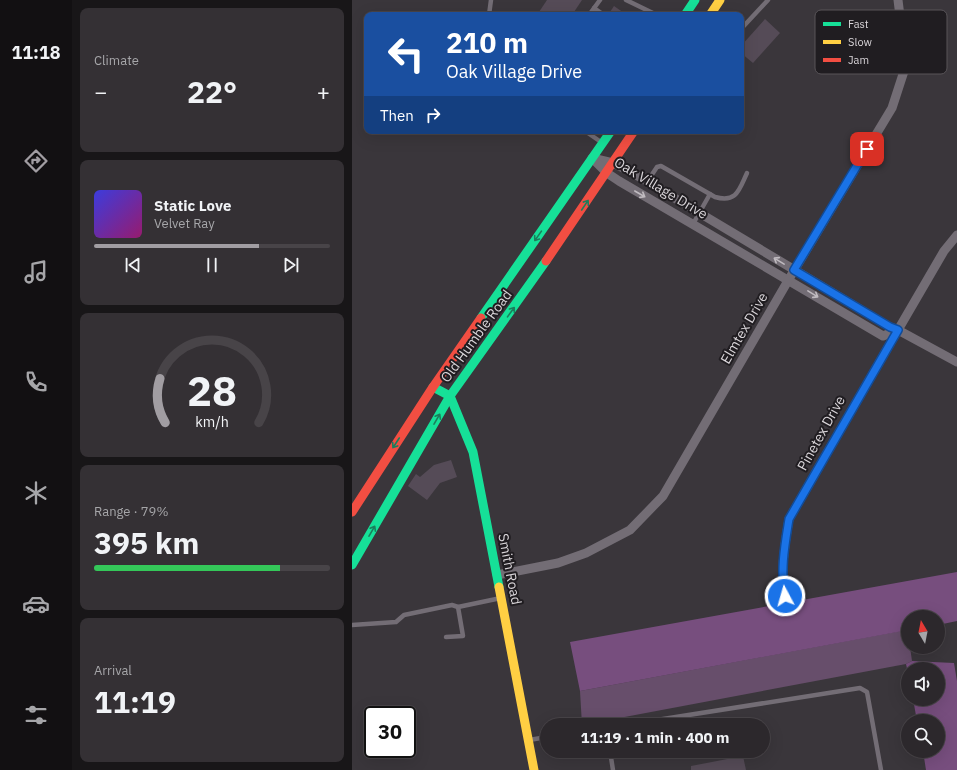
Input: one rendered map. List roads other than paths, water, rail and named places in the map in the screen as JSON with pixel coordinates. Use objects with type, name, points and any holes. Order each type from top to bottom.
[{"type":"main road","points":[[687,12],[695,0]]},
{"type":"main road","points":[[712,12],[720,0]]},
{"type":"main road","name":"Old Humble Road","points":[[352,512],[433,387],[609,134]]},
{"type":"main road","name":"Old Humble Road","points":[[352,565],[450,396],[531,284],[632,134]]},
{"type":"main road","points":[[514,272],[531,284]]},
{"type":"main road","points":[[433,387],[450,396]]},
{"type":"main road","name":"Smith Road","points":[[450,396],[473,452],[534,770]]},
{"type":"street","name":"Elmtex Drive","points":[[898,0],[899,10]]},
{"type":"street","name":"Elmtex Drive","points":[[497,575],[558,563],[586,553],[630,530],[663,496],[794,270],[892,108],[903,74]]},
{"type":"street","name":"Oak Village Drive","points":[[592,158],[607,173],[789,279],[883,336],[898,330]]},
{"type":"street","name":"Oak Village Drive","points":[[592,158],[613,163],[647,182],[890,327],[957,362]]},
{"type":"street","name":"Pinetex Drive","points":[[785,596],[783,585],[784,555],[789,519],[944,251],[957,235]]},
{"type":"lane","points":[[489,12],[491,0]]},
{"type":"lane","points":[[591,12],[600,0]]},
{"type":"lane","points":[[626,0],[651,12]]},
{"type":"lane","points":[[744,26],[768,0]]},
{"type":"lane","points":[[594,8],[600,12]]},
{"type":"lane","points":[[590,134],[603,143]]},
{"type":"lane","points":[[647,182],[658,167],[661,166],[723,200],[730,199],[737,194],[747,173]]},
{"type":"lane","points":[[693,224],[710,194]]},
{"type":"lane","points":[[352,625],[396,622],[404,615],[452,605],[458,607],[501,598]]},
{"type":"lane","points":[[446,637],[463,636],[458,607]]},
{"type":"lane","points":[[669,718],[860,688],[867,692],[881,770]]},
{"type":"lane","points":[[528,740],[540,738]]},
{"type":"lane","points":[[611,758],[613,770]]}]
